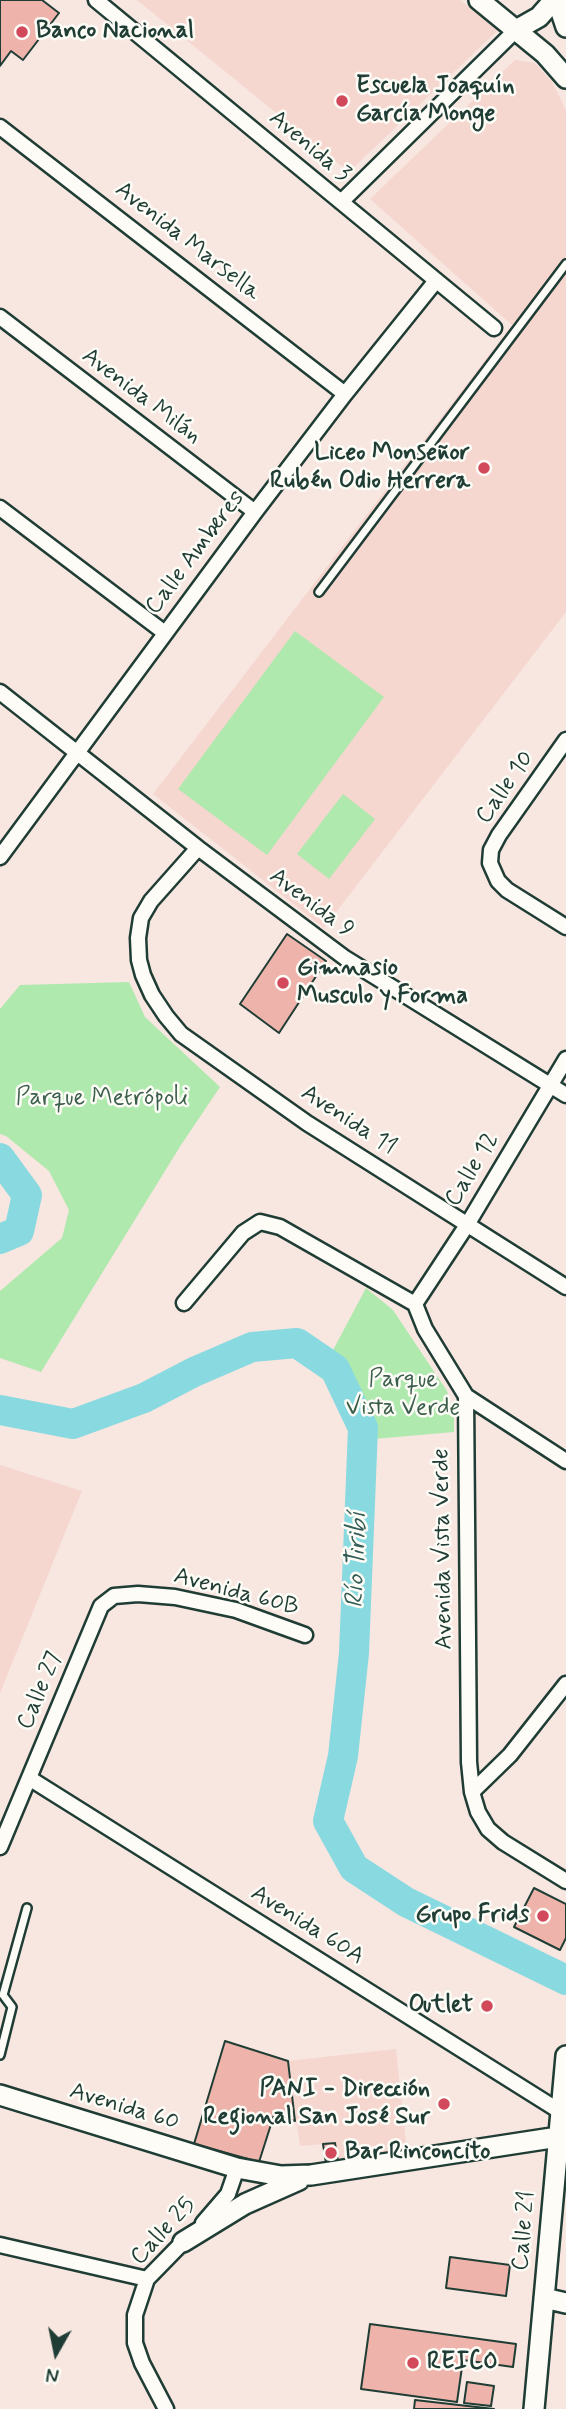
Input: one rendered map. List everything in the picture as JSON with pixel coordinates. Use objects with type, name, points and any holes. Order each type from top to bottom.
[{"type":"street","name":"Avenida 3","points":[[96,0],[494,328]]},
{"type":"street","points":[[479,0],[498,11],[545,54],[566,78]]},
{"type":"street","points":[[341,202],[516,30],[539,17],[552,2],[566,27]]},
{"type":"street","name":"Avenida Marsella","points":[[0,127],[345,394]]},
{"type":"street","name":"Calle Amberes","points":[[0,857],[5,841],[77,751],[345,394],[435,282]]},
{"type":"street","name":"Avenida Milán","points":[[0,317],[255,512]]},
{"type":"street","points":[[0,508],[165,633]]},
{"type":"street","name":"Avenida 9","points":[[0,692],[198,848],[362,971],[566,1095]]},
{"type":"street","name":"Calle 10","points":[[566,740],[499,835],[491,850],[490,863],[498,881],[508,890],[566,926]]},
{"type":"street","name":"Avenida 11","points":[[198,848],[151,901],[141,918],[138,938],[143,975],[152,995],[181,1034],[307,1123],[566,1287]]},
{"type":"street","name":"Calle 12","points":[[415,1304],[467,1225],[566,1059]]},
{"type":"street","points":[[184,1303],[243,1233],[260,1222],[280,1227],[415,1304],[425,1329],[466,1396],[566,1461]]},
{"type":"street","name":"Avenida Vista Verde","points":[[466,1396],[468,1720],[471,1791],[478,1812],[488,1829],[503,1842],[566,1881]]},
{"type":"street","name":"Avenida 60B","points":[[114,1596],[138,1594],[175,1597],[236,1611],[305,1634]]},
{"type":"street","name":"Calle 27","points":[[0,1847],[101,1606],[114,1596]]},
{"type":"street","points":[[471,1791],[510,1755],[566,1684]]},
{"type":"street","name":"Avenida 60A","points":[[29,1778],[561,2112]]},
{"type":"street","name":"Calle 21","points":[[534,2409],[562,2137],[561,2112],[566,2056]]},
{"type":"street","name":"Avenida 60","points":[[0,2095],[271,2176],[311,2175],[562,2137]]},
{"type":"street","name":"Calle 25","points":[[166,2409],[142,2363],[135,2343],[135,2315],[147,2279],[220,2206],[228,2194],[237,2168]]},
{"type":"street","points":[[183,2242],[245,2204],[311,2175]]},
{"type":"street","points":[[0,2245],[147,2279]]},
{"type":"street","points":[[544,2298],[566,2303]]},
{"type":"lane","points":[[319,592],[566,264]]},
{"type":"lane","points":[[0,2055],[12,2007],[2,1995],[27,1908]]},
{"type":"shaded area","name":"Escuela Joaquín García Monge","points":[[137,0],[460,0],[498,30],[349,172]]},
{"type":"shaded area","name":"Liceo Monseñor Rubén Odio Herrera","points":[[515,60],[535,63],[552,82],[566,110],[566,612],[324,928],[153,794],[512,325],[370,199]]},
{"type":"shaded area","points":[[0,1465],[82,1491],[0,1693]]},
{"type":"shaded area","points":[[396,2049],[407,2152],[338,2162],[335,2143],[300,2146],[288,2061]]},
{"type":"green space","points":[[295,631],[384,697],[267,855],[178,789]]},
{"type":"green space","points":[[343,794],[375,819],[329,879],[297,854]]},
{"type":"green space","name":"Parque Metrópoli","points":[[129,982],[145,1017],[220,1087],[181,1145],[41,1372],[0,1358],[0,1291],[62,1238],[69,1210],[49,1171],[0,1134],[0,1009],[20,985]]},
{"type":"green space","name":"Parque Vista Verde","points":[[366,1288],[393,1310],[447,1391],[454,1415],[454,1432],[374,1439],[373,1424],[343,1359],[332,1352]]},
{"type":"building","name":"Banco Nacional","points":[[0,0],[42,0],[59,13],[23,60],[11,51],[0,66]]},
{"type":"building","name":"Gimnasio Musculo y Forma","points":[[287,934],[326,961],[279,1033],[240,1004]]},
{"type":"building","name":"Grupo Frids","points":[[534,1888],[566,1904],[566,1938],[560,1950],[514,1927]]},
{"type":"building","points":[[225,2041],[288,2061],[295,2121],[274,2115],[259,2162],[194,2144]]},
{"type":"building","name":"Bar Rinconcito","points":[[335,2143],[338,2162],[326,2163],[323,2144]]},
{"type":"building","points":[[450,2257],[510,2265],[506,2296],[446,2288]]},
{"type":"building","name":"REICO","points":[[370,2324],[516,2344],[513,2367],[463,2360],[457,2402],[361,2389]]},
{"type":"building","points":[[467,2382],[494,2386],[491,2406],[464,2403]]},
{"type":"building","points":[[415,2400],[494,2409],[414,2409]]},
{"type":"waterway","name":"Río Tiribí","points":[[0,1158],[27,1195],[19,1231],[0,1239]]},
{"type":"waterway","name":"Río Tiribí","points":[[0,1410],[73,1424],[144,1398],[194,1372],[252,1347],[297,1343],[335,1369],[363,1428],[354,1653],[343,1756],[328,1821],[354,1868],[406,1902],[566,1980]]},
{"type":"place","name":"Banco Nacional","points":[[22,32]]},
{"type":"place","name":"Escuela Joaquín García Monge","points":[[342,101]]},
{"type":"place","name":"Liceo Monseñor Rubén Odio Herrera","points":[[484,468]]},
{"type":"place","name":"Gimnasio Musculo y Forma","points":[[283,983]]},
{"type":"place","name":"Grupo Frids","points":[[543,1916]]},
{"type":"place","name":"Outlet","points":[[487,2006]]},
{"type":"place","name":"PANI - Dirección Regional San José Sur","points":[[444,2104]]},
{"type":"place","name":"Bar Rinconcito","points":[[331,2153]]},
{"type":"place","name":"REICO","points":[[413,2363]]}]
